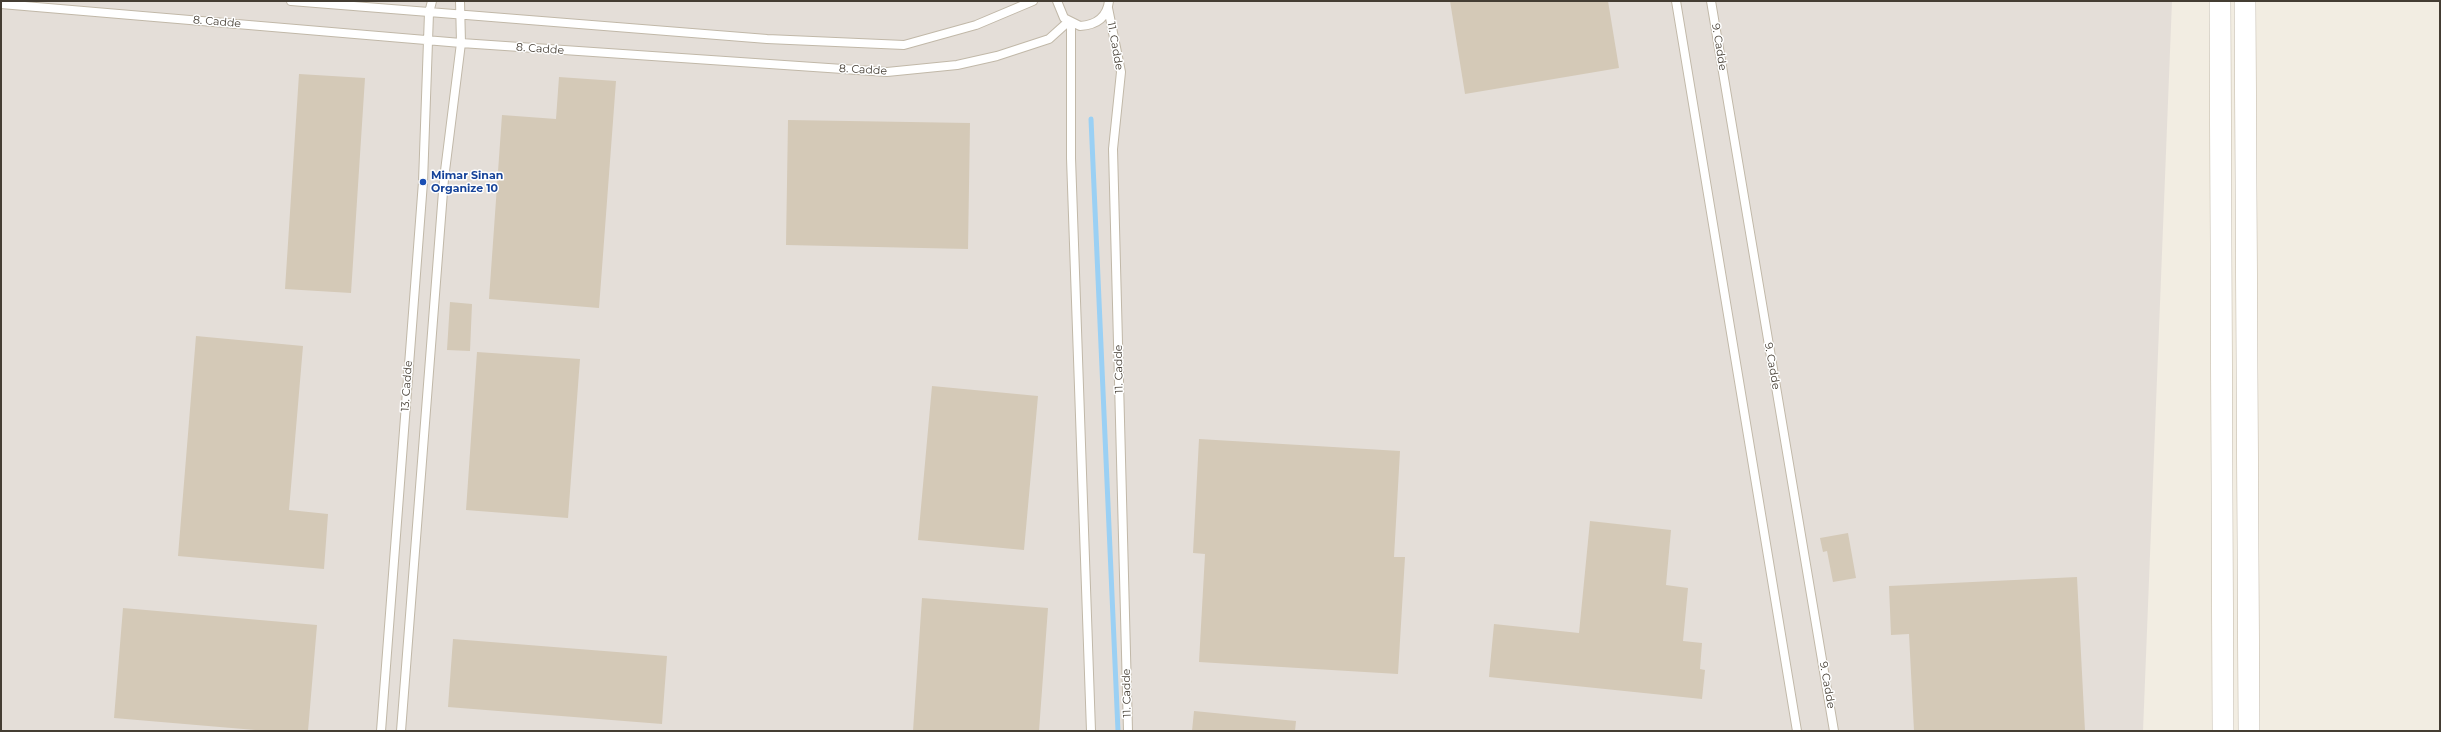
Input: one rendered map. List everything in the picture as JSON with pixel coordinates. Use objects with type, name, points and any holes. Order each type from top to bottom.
[{"type":"street","points":[[2220,1],[2223,731]]},
{"type":"street","points":[[2245,1],[2249,731]]},
{"type":"lane","points":[[290,1],[767,39],[904,45],[976,25],[1033,1]]},
{"type":"lane","points":[[429,12],[432,1]]},
{"type":"lane","points":[[460,1],[462,15]]},
{"type":"lane","points":[[1057,1],[1059,10],[1070,23],[1085,26],[1098,22],[1109,4]]},
{"type":"lane","points":[[1676,1],[1796,731]]},
{"type":"lane","name":"9. Cadde","points":[[1711,1],[1834,731]]},
{"type":"lane","name":"8. Cadde","points":[[1,4],[461,44],[888,72],[957,64],[997,56],[1050,39],[1070,23]]},
{"type":"lane","name":"11. Cadde","points":[[1109,4],[1121,72],[1113,150],[1128,731]]},
{"type":"lane","name":"13. Cadde","points":[[380,731],[423,182],[429,12]]},
{"type":"lane","name":"13. Cadde","points":[[401,731],[443,187],[461,44],[462,15]]},
{"type":"lane","points":[[1070,23],[1071,158],[1091,731]]},
{"type":"shaded area","points":[[1,1],[2172,1],[2143,731],[1,731]]},
{"type":"building","points":[[1450,1],[1608,1],[1619,68],[1465,94]]},
{"type":"building","points":[[299,74],[365,78],[351,293],[285,289]]},
{"type":"building","points":[[559,77],[616,81],[599,308],[489,299],[502,115],[556,119]]},
{"type":"building","points":[[788,120],[970,123],[968,249],[786,245]]},
{"type":"building","points":[[450,302],[472,304],[470,351],[447,350]]},
{"type":"building","points":[[196,336],[303,346],[289,510],[328,514],[324,569],[178,556]]},
{"type":"building","points":[[477,352],[580,359],[568,518],[466,510]]},
{"type":"building","points":[[932,386],[1038,396],[1024,550],[918,540]]},
{"type":"building","points":[[1199,439],[1400,451],[1394,557],[1405,557],[1398,674],[1199,662],[1205,554],[1193,553]]},
{"type":"building","points":[[1590,521],[1671,530],[1666,585],[1688,588],[1683,641],[1702,643],[1700,669],[1705,670],[1702,699],[1489,677],[1494,624],[1579,633]]},
{"type":"building","points":[[1848,533],[1856,578],[1833,582],[1827,551],[1823,552],[1820,538]]},
{"type":"building","points":[[2077,577],[2085,731],[1914,731],[1909,634],[1891,635],[1889,586]]},
{"type":"building","points":[[922,598],[1048,608],[1039,731],[913,731]]},
{"type":"building","points":[[123,608],[317,625],[308,731],[267,731],[114,718]]},
{"type":"building","points":[[453,639],[667,656],[662,724],[448,707]]},
{"type":"building","points":[[1194,711],[1296,721],[1295,731],[1192,731]]},
{"type":"waterway","points":[[1091,119],[1118,731]]},
{"type":"place","name":"Mimar Sinan Organize 10","points":[[423,182]]}]
